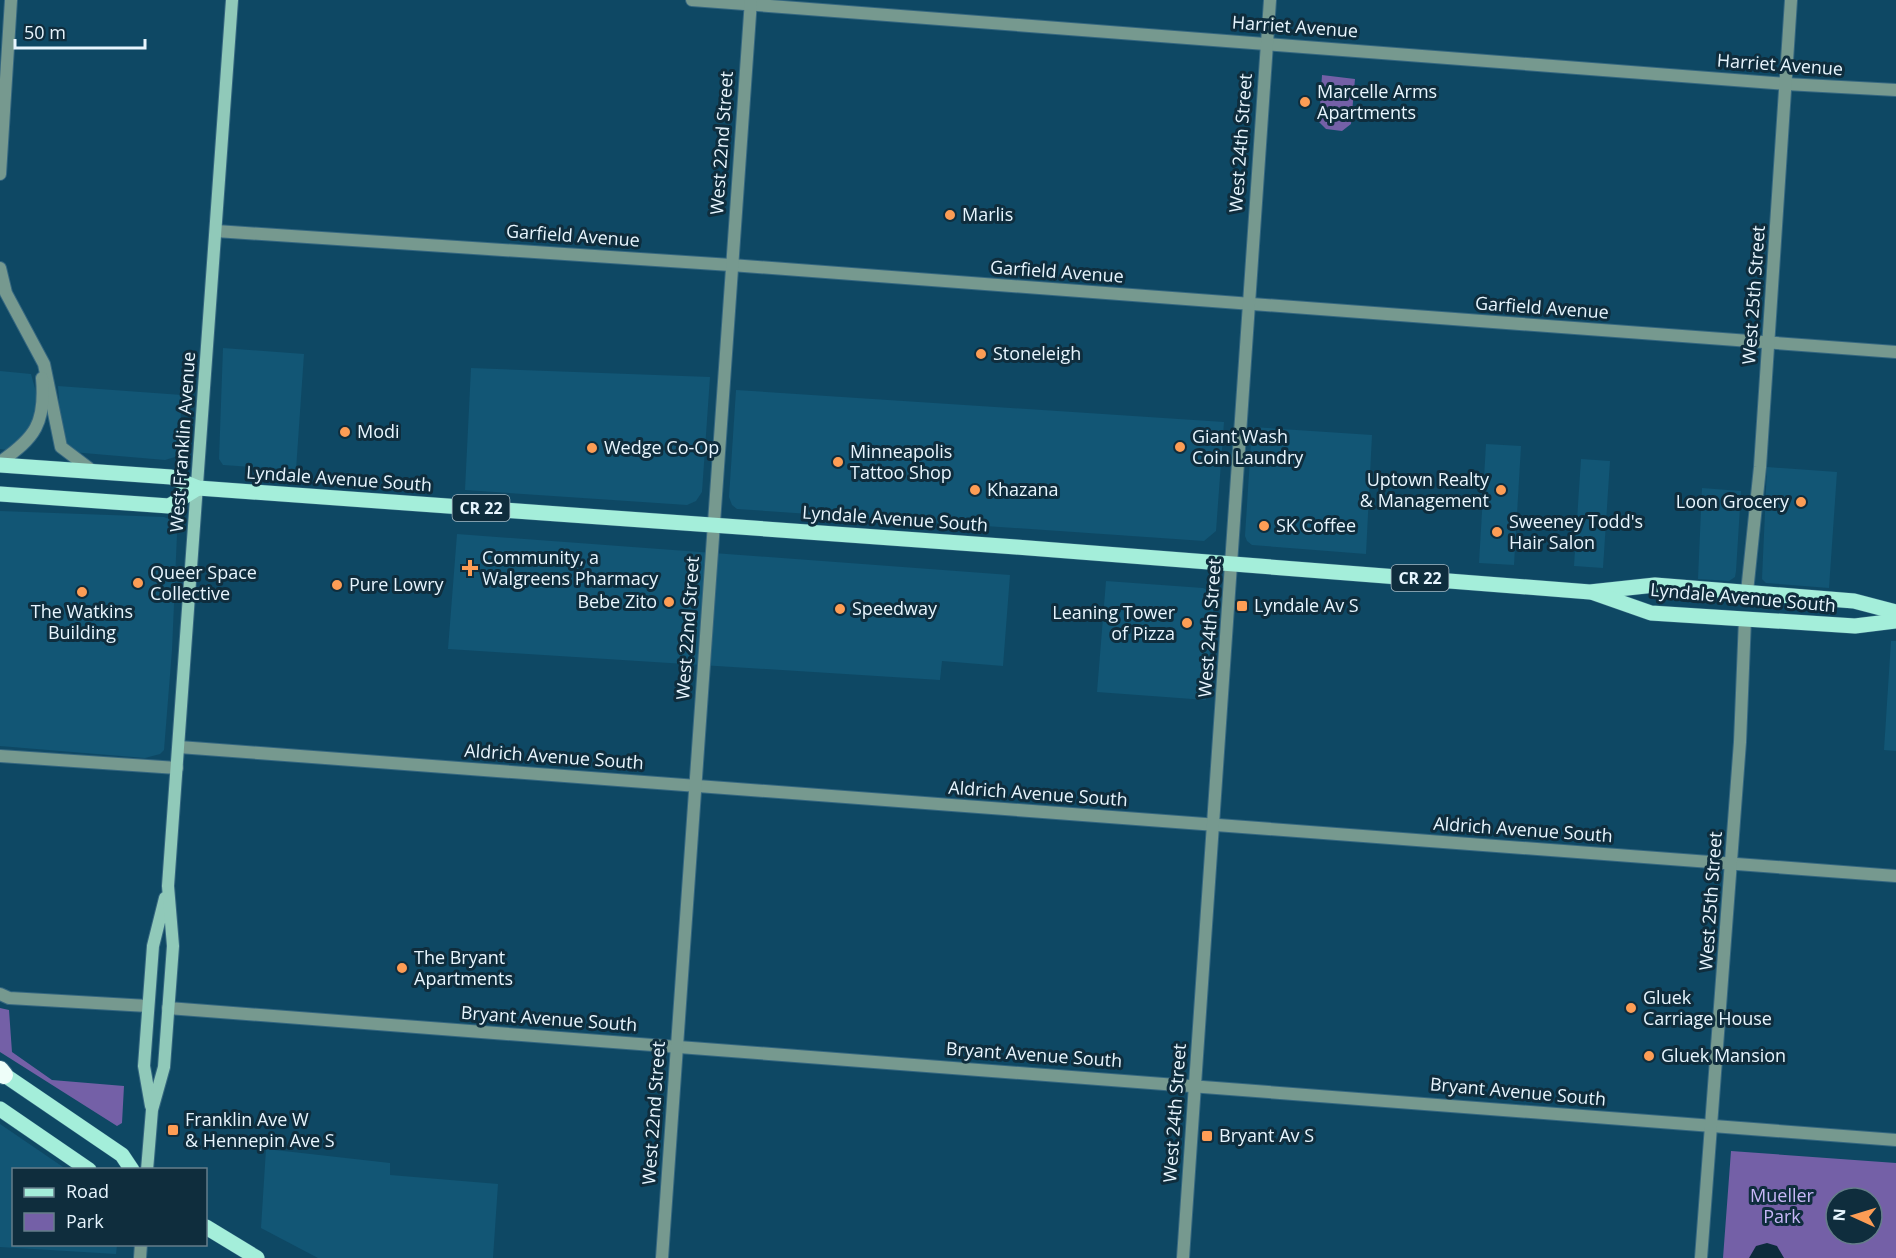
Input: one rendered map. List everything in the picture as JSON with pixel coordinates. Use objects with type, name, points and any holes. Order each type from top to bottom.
[{"type":"main road","name":"West Franklin Avenue","points":[[147,1168],[152,1110],[164,1067],[173,946],[168,886],[232,0]]},
{"type":"main road","name":"Lyndale Avenue South","points":[[0,464],[171,477],[198,488],[1233,563],[1590,592],[1655,585],[1854,601],[1896,612]]},
{"type":"main road","points":[[0,494],[169,506],[198,488]]},
{"type":"main road","name":"Lyndale Avenue South","points":[[1590,592],[1651,613],[1855,626],[1896,621]]},
{"type":"main road","name":"West Franklin Avenue","points":[[152,1110],[144,1066],[148,1006],[153,946],[168,886]]},
{"type":"main road","points":[[1,1072],[122,1155],[131,1168]]},
{"type":"main road","points":[[0,1109],[86,1168]]},
{"type":"main road","points":[[207,1228],[257,1258]]},
{"type":"street","points":[[0,174],[11,0]]},
{"type":"street","name":"Harriet Avenue","points":[[692,0],[751,2],[1785,84],[1896,90]]},
{"type":"street","name":"West 24th Street","points":[[1183,1258],[1233,563],[1270,0]]},
{"type":"street","name":"West 25th Street","points":[[1747,592],[1760,466],[1791,0]]},
{"type":"street","name":"West 22nd Street","points":[[662,1258],[751,2]]},
{"type":"street","name":"Garfield Avenue","points":[[216,231],[731,265],[1896,352]]},
{"type":"street","points":[[0,268],[6,292],[47,372],[61,447],[94,472]]},
{"type":"street","points":[[0,464],[31,439],[40,420],[42,380],[32,339]]},
{"type":"street","name":"West 25th Street","points":[[1701,1258],[1731,864],[1745,619]]},
{"type":"street","name":"Aldrich Avenue South","points":[[179,747],[695,785],[980,809],[1896,876]]},
{"type":"street","points":[[0,756],[177,768]]},
{"type":"street","points":[[0,994],[9,998],[148,1006]]},
{"type":"street","name":"Bryant Avenue South","points":[[168,1008],[1195,1084],[1896,1140]]},
{"type":"shaded area","points":[[223,348],[304,354],[296,470],[223,465],[219,459]]},
{"type":"shaded area","points":[[471,368],[710,377],[702,492],[696,501],[687,505],[465,490]]},
{"type":"shaded area","points":[[0,371],[31,374],[39,403],[30,434],[7,450],[0,449]]},
{"type":"shaded area","points":[[58,386],[182,395],[179,446],[175,457],[165,460],[72,452],[62,438]]},
{"type":"shaded area","points":[[736,390],[1224,422],[1216,531],[1204,541],[737,509],[732,505],[729,497]]},
{"type":"shaded area","points":[[1252,427],[1372,435],[1366,554],[1252,545],[1247,541],[1245,536]]},
{"type":"shaded area","points":[[1486,444],[1521,446],[1514,565],[1479,563]]},
{"type":"shaded area","points":[[1581,459],[1610,461],[1603,568],[1574,566]]},
{"type":"shaded area","points":[[1767,467],[1837,472],[1829,588],[1766,583],[1762,579]]},
{"type":"shaded area","points":[[1702,488],[1741,491],[1736,571],[1735,577],[1729,581],[1698,579]]},
{"type":"shaded area","points":[[0,511],[164,517],[172,520],[177,534],[172,650],[164,750],[160,754],[145,758],[0,746]]},
{"type":"shaded area","points":[[457,534],[1010,575],[1003,666],[942,661],[940,680],[448,649]]},
{"type":"shaded area","points":[[1106,581],[1203,588],[1209,591],[1214,601],[1206,700],[1097,692]]},
{"type":"shaded area","points":[[1891,641],[1896,641],[1896,751],[1884,750]]},
{"type":"shaded area","points":[[0,1124],[65,1168],[12,1168],[12,1246],[117,1246],[116,1254],[0,1247]]},
{"type":"shaded area","points":[[266,1149],[390,1163],[390,1175],[498,1184],[493,1258],[318,1258],[261,1228]]},
{"type":"shaded area","points":[[1767,1243],[1777,1246],[1784,1258],[1749,1258],[1756,1246]]},
{"type":"green space","points":[[1322,75],[1355,79],[1351,124],[1342,131],[1326,129],[1319,122]]},
{"type":"green space","points":[[0,1008],[9,1010],[12,1052],[52,1080],[124,1086],[122,1123],[117,1126],[0,1052]]},
{"type":"green space","name":"Mueller Park","points":[[1731,1151],[1896,1163],[1896,1258],[1723,1258]]},
{"type":"place","name":"Marcelle Arms Apartments","points":[[1305,102]]},
{"type":"place","name":"Marlis","points":[[950,215]]},
{"type":"place","name":"Stoneleigh","points":[[981,354]]},
{"type":"place","name":"Modi","points":[[345,432]]},
{"type":"place","name":"Giant Wash Coin Laundry","points":[[1180,447]]},
{"type":"place","name":"Wedge Co-Op","points":[[592,448]]},
{"type":"place","name":"Minneapolis Tattoo Shop","points":[[838,462]]},
{"type":"place","name":"Khazana","points":[[975,490]]},
{"type":"place","name":"Uptown Realty & Management","points":[[1501,490]]},
{"type":"place","name":"Loon Grocery","points":[[1801,502]]},
{"type":"place","name":"SK Coffee","points":[[1264,526]]},
{"type":"place","name":"Sweeney Todd's Hair Salon","points":[[1497,532]]},
{"type":"place","name":"Community, a Walgreens Pharmacy","points":[[470,568]]},
{"type":"place","name":"Queer Space Collective","points":[[138,583]]},
{"type":"place","name":"Pure Lowry","points":[[337,585]]},
{"type":"place","name":"The Watkins Building","points":[[82,592]]},
{"type":"place","name":"Bebe Zito","points":[[669,602]]},
{"type":"place","name":"Lyndale Av S","points":[[1242,606]]},
{"type":"place","name":"Speedway","points":[[840,609]]},
{"type":"place","name":"Leaning Tower of Pizza","points":[[1187,623]]},
{"type":"place","name":"The Bryant Apartments","points":[[402,968]]},
{"type":"place","name":"Gluek Carriage House","points":[[1631,1008]]},
{"type":"place","name":"Gluek Mansion","points":[[1649,1056]]},
{"type":"place","name":"Franklin Ave W & Hennepin Ave S","points":[[173,1130]]},
{"type":"place","name":"Bryant Av S","points":[[1207,1136]]}]
